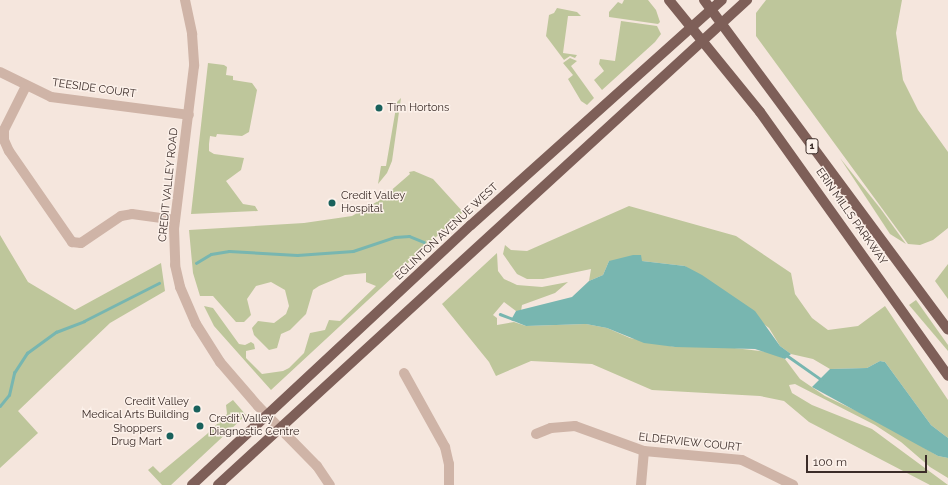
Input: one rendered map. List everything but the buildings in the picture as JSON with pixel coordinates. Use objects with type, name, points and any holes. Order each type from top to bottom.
[{"type":"main road","name":"ERIN MILLS PARKWAY","points":[[669,0],[703,41],[813,184],[948,376]]},
{"type":"main road","name":"ERIN MILLS PARKWAY","points":[[704,0],[948,330]]},
{"type":"main road","name":"EGLINTON AVENUE WEST","points":[[192,485],[268,416],[471,225],[722,0]]},
{"type":"main road","points":[[218,485],[747,0]]},
{"type":"street","name":"CREDIT VALLEY ROAD","points":[[185,0],[194,50],[189,115],[175,220],[175,265],[188,309],[220,362],[280,429],[317,466],[330,485]]},
{"type":"street","name":"TEESIDE COURT","points":[[0,72],[51,97],[189,115]]},
{"type":"street","points":[[26,86],[4,130],[4,140],[9,151],[72,242],[81,243],[121,216],[132,214],[175,220]]},
{"type":"street","points":[[404,373],[445,447],[449,464],[449,485]]},
{"type":"street","name":"ELDERVIEW COURT","points":[[536,434],[551,428],[575,426],[644,451],[742,460],[793,485]]},
{"type":"street","points":[[641,485],[644,451]]},
{"type":"green space","points":[[624,0],[648,0],[656,10],[660,22],[658,24],[609,17],[609,12],[618,2],[622,4]]},
{"type":"green space","points":[[766,0],[902,0],[896,33],[903,80],[918,110],[948,152],[948,228],[933,240],[920,245],[908,244],[756,36],[756,13]]},
{"type":"green space","points":[[557,8],[577,12],[581,16],[568,16],[563,53],[577,55],[575,58],[570,56],[564,60],[546,36],[549,15],[554,13]]},
{"type":"green space","points":[[621,21],[657,26],[661,34],[655,42],[602,90],[594,80],[604,71],[599,64],[600,59],[615,61]]},
{"type":"green space","points":[[570,58],[577,61],[571,66],[594,98],[587,105],[581,101],[568,79],[573,75],[563,63]]},
{"type":"green space","points":[[208,63],[224,65],[227,67],[226,75],[233,76],[233,80],[252,83],[257,90],[249,132],[242,136],[217,134],[216,137],[210,136],[209,151],[214,154],[244,158],[241,170],[226,181],[243,204],[255,206],[258,211],[191,214]]},
{"type":"green space","points":[[401,98],[392,161],[387,173],[378,184],[381,166],[386,166],[397,102]]},
{"type":"green space","points":[[840,158],[880,208],[906,244],[890,234]]},
{"type":"green space","points":[[414,171],[433,179],[463,212],[271,390],[214,326],[204,306],[213,308],[239,344],[245,345],[251,342],[254,344],[255,349],[246,351],[246,358],[262,374],[283,371],[289,368],[304,353],[310,333],[325,330],[329,320],[340,321],[376,286],[366,282],[366,273],[345,275],[319,286],[313,290],[306,314],[290,330],[281,334],[277,348],[269,350],[254,335],[252,328],[258,321],[274,323],[286,314],[289,306],[285,290],[271,282],[256,286],[247,299],[251,315],[244,322],[236,322],[213,296],[200,296],[193,273],[189,230],[304,223],[352,216],[380,200],[410,174],[409,172]]},
{"type":"green space","points":[[629,206],[736,236],[791,273],[795,294],[812,318],[828,330],[858,326],[885,306],[948,400],[948,438],[931,425],[885,362],[880,361],[867,368],[830,369],[813,359],[791,354],[780,346],[769,328],[685,266],[642,261],[609,261],[603,275],[589,281],[591,269],[543,279],[527,279],[517,274],[503,254],[505,245],[511,250],[527,251]]},
{"type":"green space","points":[[0,235],[28,282],[75,310],[161,263],[165,291],[110,323],[18,411],[38,433],[0,468]]},
{"type":"green space","points":[[497,253],[498,271],[504,279],[517,285],[542,287],[568,282],[555,293],[522,305],[521,311],[516,311],[504,302],[493,315],[497,318],[497,325],[514,322],[526,326],[586,324],[607,328],[630,338],[675,347],[726,347],[769,352],[785,359],[800,379],[825,396],[884,424],[938,456],[948,458],[948,478],[930,467],[901,442],[875,425],[795,384],[789,385],[792,393],[812,405],[872,429],[948,485],[930,485],[809,422],[784,401],[760,396],[652,390],[592,364],[531,361],[496,376],[489,362],[442,304]]},
{"type":"green space","points":[[948,264],[948,299],[935,281]]},
{"type":"green space","points":[[916,300],[948,345],[948,351],[909,305]]},
{"type":"green space","points":[[233,400],[246,415],[171,485],[162,485],[148,470],[153,466],[160,473],[207,434],[227,414],[226,405]]},
{"type":"water","points":[[633,255],[641,255],[642,261],[685,266],[702,275],[755,311],[780,346],[791,354],[785,359],[755,349],[675,347],[644,343],[607,328],[586,324],[526,326],[511,320],[516,311],[572,297],[589,281],[603,275],[609,261]]},
{"type":"water","points":[[880,361],[885,362],[931,425],[948,438],[948,458],[938,456],[812,387],[830,369],[867,368]]},
{"type":"waterway","points":[[196,263],[211,254],[229,251],[297,255],[353,251],[395,237],[409,236],[424,242]]},
{"type":"waterway","points":[[0,406],[9,395],[14,373],[27,353],[56,332],[84,321],[159,283]]},
{"type":"waterway","points":[[500,314],[513,319]]},
{"type":"waterway","points":[[785,354],[822,380]]},
{"type":"place","name":"Tim Hortons","points":[[379,108]]},
{"type":"place","name":"Credit Valley Hospital","points":[[332,203]]},
{"type":"place","name":"Credit Valley Medical Arts Building","points":[[197,409]]},
{"type":"place","name":"Credit Valley Diagnostic Centre","points":[[200,426]]},
{"type":"place","name":"Shoppers Drug Mart","points":[[170,436]]}]
